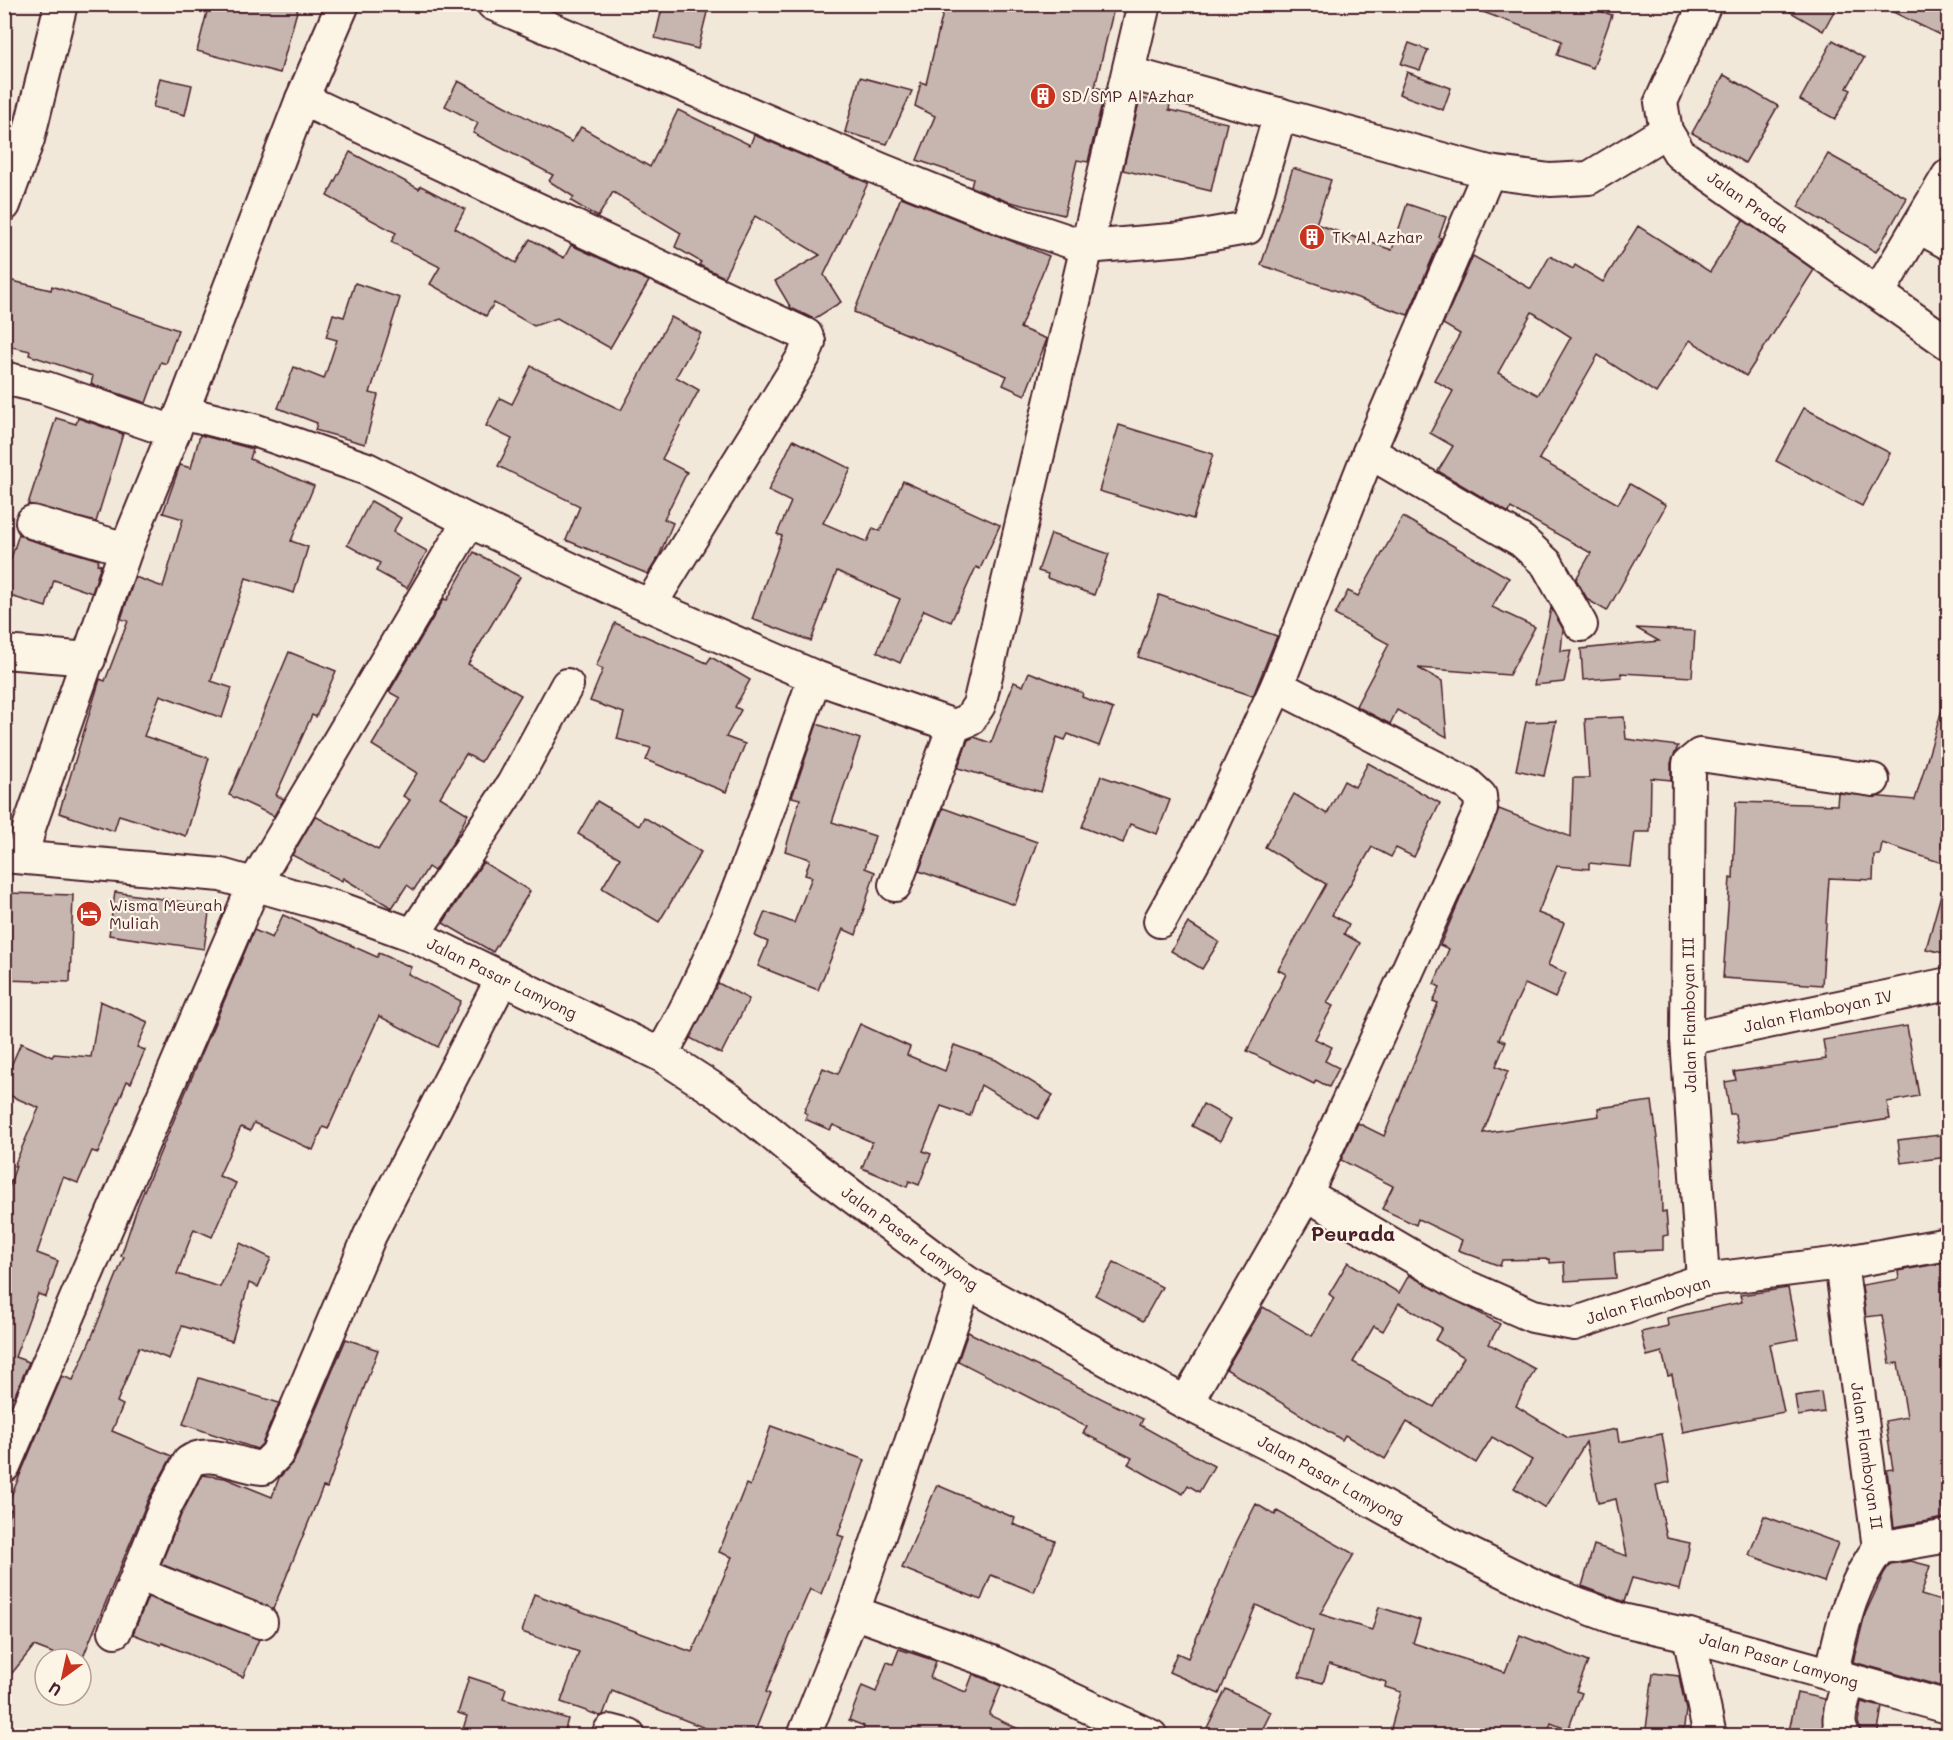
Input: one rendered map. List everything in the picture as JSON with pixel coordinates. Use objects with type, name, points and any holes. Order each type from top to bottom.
[{"type":"street","points":[[4,205],[28,139],[61,4]]},
{"type":"street","points":[[13,856],[30,825],[126,549],[178,422],[302,99],[343,4]]},
{"type":"street","points":[[493,4],[882,170],[1011,222],[1086,247],[1184,240],[1247,228],[1280,114]]},
{"type":"street","points":[[4,378],[178,422],[258,430],[367,468],[469,521],[650,605],[815,677],[954,726],[969,720],[979,705],[1086,247],[1130,73],[1144,4]]},
{"type":"street","name":"Jalan Prada","points":[[1705,4],[1661,102],[1666,131],[1680,154],[1948,344]]},
{"type":"street","points":[[1130,73],[1489,172],[1550,180],[1588,178],[1666,131]]},
{"type":"street","points":[[302,99],[806,335],[809,342],[804,356],[650,605]]},
{"type":"street","points":[[1160,921],[1210,831],[1277,686],[1369,452],[1489,172]]},
{"type":"street","points":[[1878,293],[1948,176]]},
{"type":"street","points":[[1919,227],[1948,243]]},
{"type":"street","points":[[1369,452],[1522,541],[1547,564],[1581,625]]},
{"type":"street","points":[[4,1466],[255,883],[469,521]]},
{"type":"street","points":[[32,522],[126,549]]},
{"type":"street","points":[[4,652],[89,659]]},
{"type":"street","points":[[661,1054],[678,1026],[725,923],[815,677]]},
{"type":"street","points":[[413,935],[513,784],[567,685]]},
{"type":"street","points":[[1186,1403],[1306,1194],[1481,809],[1480,796],[1466,783],[1277,686]]},
{"type":"street","points":[[895,885],[954,726]]},
{"type":"street","name":"Jalan Flamboyan III","points":[[1703,1280],[1687,1039],[1689,764],[1700,755],[1873,780]]},
{"type":"street","name":"Jalan Pasar Lamyong","points":[[13,856],[191,871],[255,883],[344,910],[413,935],[502,980],[661,1054],[729,1099],[804,1160],[966,1282],[1186,1403],[1296,1458],[1451,1545],[1546,1592],[1618,1619],[1689,1635],[1948,1707]]},
{"type":"street","points":[[116,1631],[165,1507],[189,1462],[196,1457],[206,1456],[263,1468],[277,1454],[370,1235],[502,980]]},
{"type":"street","name":"Jalan Flamboyan IV","points":[[1687,1039],[1948,984]]},
{"type":"street","name":"Jalan Flamboyan","points":[[1306,1194],[1458,1284],[1533,1316],[1574,1324],[1703,1280],[1840,1263],[1948,1244]]},
{"type":"street","name":"Jalan Flamboyan II","points":[[1840,1263],[1879,1548],[1861,1572],[1851,1595],[1840,1678],[1839,1721],[1844,1736]]},
{"type":"street","points":[[804,1736],[853,1612],[966,1282]]},
{"type":"street","points":[[1879,1548],[1948,1536]]},
{"type":"street","points":[[138,1574],[261,1622]]},
{"type":"street","points":[[853,1612],[992,1662],[1151,1736]]},
{"type":"street","points":[[1689,1635],[1710,1736]]},
{"type":"building","points":[[209,4],[299,4],[280,73],[197,51]]},
{"type":"building","points":[[663,4],[709,4],[698,49],[655,38]]},
{"type":"building","name":"SD/SMP Al Azhar","points":[[945,4],[1115,4],[1095,87],[1105,90],[1088,162],[1077,160],[1064,215],[1006,201],[971,187],[973,179],[917,160],[935,116],[915,106],[921,82],[926,84]]},
{"type":"building","points":[[1469,4],[1581,4],[1612,15],[1593,68],[1557,55],[1562,41],[1469,7]]},
{"type":"building","points":[[1777,4],[1838,4],[1823,31]]},
{"type":"building","points":[[1877,4],[1948,4],[1948,39]]},
{"type":"building","points":[[1833,40],[1864,58],[1847,88],[1851,90],[1835,119],[1800,100]]},
{"type":"building","points":[[1409,43],[1428,50],[1420,70],[1401,64]]},
{"type":"building","points":[[1407,72],[1451,88],[1443,110],[1399,94]]},
{"type":"building","points":[[1724,75],[1778,106],[1745,163],[1692,133]]},
{"type":"building","points":[[860,77],[912,91],[887,144],[845,132]]},
{"type":"building","points":[[160,78],[192,85],[185,115],[153,107]]},
{"type":"building","points":[[458,81],[572,142],[581,127],[650,167],[678,110],[750,145],[754,135],[868,183],[824,275],[841,302],[814,319],[791,308],[775,281],[820,255],[755,216],[724,277],[699,265],[701,262],[675,247],[681,233],[613,192],[598,217],[571,201],[574,197],[549,181],[553,175],[473,133],[478,123],[445,106]]},
{"type":"building","points":[[1140,98],[1170,104],[1169,110],[1227,123],[1211,191],[1123,170]]},
{"type":"building","points":[[350,152],[419,189],[421,186],[465,209],[455,228],[516,263],[530,239],[564,258],[571,245],[649,281],[610,348],[557,318],[534,326],[494,303],[486,316],[430,284],[440,267],[391,242],[396,233],[327,196]]},
{"type":"building","points":[[1828,154],[1907,198],[1876,252],[1798,207]]},
{"type":"building","name":"TK Al Azhar","points":[[1293,168],[1331,180],[1316,224],[1392,250],[1407,204],[1446,217],[1439,237],[1441,238],[1408,315],[1261,265]]},
{"type":"building","points":[[901,197],[1049,256],[1020,328],[1047,339],[1025,395],[1003,385],[1007,376],[854,312]]},
{"type":"building","points":[[1743,220],[1814,270],[1746,376],[1690,340],[1656,393],[1598,355],[1539,459],[1618,504],[1630,484],[1666,505],[1607,611],[1588,600],[1576,579],[1591,553],[1511,508],[1509,513],[1438,471],[1453,446],[1430,433],[1453,391],[1434,380],[1460,334],[1443,324],[1473,256],[1531,289],[1550,256],[1573,269],[1575,265],[1603,282],[1638,226],[1710,272]],"holes":[[[1532,312],[1571,337],[1538,395],[1498,373]]]},
{"type":"building","points":[[4,279],[51,290],[52,286],[178,330],[166,364],[161,362],[146,403],[91,384],[93,376],[29,355],[30,351],[4,345]]},
{"type":"building","points":[[355,283],[400,298],[370,393],[378,395],[365,444],[315,430],[317,423],[278,408],[294,367],[324,379],[337,340],[326,337],[333,314],[344,317]]},
{"type":"building","points":[[671,317],[701,333],[676,377],[699,390],[662,459],[687,472],[664,519],[673,523],[659,556],[648,574],[566,540],[580,506],[498,466],[512,439],[486,426],[500,398],[512,404],[531,366],[621,410]]},
{"type":"building","points":[[1804,408],[1890,453],[1862,506],[1776,461]]},
{"type":"building","points":[[56,418],[76,424],[78,418],[123,434],[96,522],[28,504]]},
{"type":"building","points":[[1119,425],[1213,454],[1193,519],[1099,491]]},
{"type":"building","points":[[200,435],[253,449],[250,459],[314,486],[291,541],[308,547],[294,593],[246,578],[211,681],[232,688],[222,718],[160,695],[144,736],[209,758],[186,836],[119,815],[114,831],[59,813],[100,679],[105,681],[128,621],[121,619],[135,577],[163,587],[183,519],[163,513],[180,465],[191,468]]},
{"type":"building","points":[[793,440],[851,469],[823,523],[867,542],[873,528],[880,531],[903,481],[1000,525],[980,569],[976,567],[951,622],[924,610],[900,663],[877,652],[900,599],[837,571],[811,641],[752,619],[782,536],[777,534],[791,502],[768,491]]},
{"type":"building","points":[[371,501],[401,518],[393,532],[427,551],[407,588],[376,571],[380,563],[347,545]]},
{"type":"building","points":[[1403,517],[1509,578],[1492,607],[1535,627],[1509,675],[1418,668],[1442,681],[1447,737],[1397,710],[1390,724],[1356,706],[1389,644],[1335,615],[1348,591],[1358,596]]},
{"type":"building","points":[[19,534],[27,539],[99,560],[97,564],[101,565],[92,593],[54,580],[46,607],[4,594],[4,580]]},
{"type":"building","points":[[1051,534],[1109,554],[1094,595],[1047,578],[1048,574],[1038,571]]},
{"type":"building","points":[[474,552],[520,577],[468,664],[521,695],[481,762],[466,754],[440,797],[468,814],[452,844],[434,871],[428,867],[414,890],[407,885],[392,908],[343,878],[342,881],[292,855],[315,816],[378,850],[410,800],[403,796],[417,773],[372,745],[400,698],[389,692],[444,599],[447,600]]},
{"type":"building","points":[[1159,595],[1277,636],[1253,696],[1138,657]]},
{"type":"building","points":[[1551,608],[1563,629],[1561,651],[1571,650],[1564,682],[1534,685]]},
{"type":"building","points":[[615,623],[707,663],[711,657],[750,680],[735,707],[741,710],[726,737],[745,744],[726,792],[646,760],[651,748],[617,739],[624,713],[590,701],[603,669],[596,666]]},
{"type":"building","points":[[1636,628],[1695,631],[1692,677],[1621,673],[1622,677],[1583,680],[1581,649],[1659,641]]},
{"type":"building","points":[[289,652],[336,671],[316,717],[312,715],[276,795],[284,799],[274,816],[229,795]]},
{"type":"building","points":[[1029,672],[1083,693],[1082,697],[1113,709],[1099,746],[1068,734],[1065,740],[1057,737],[1041,792],[958,768],[968,740],[974,737],[991,743],[1014,682],[1023,686]]},
{"type":"building","points":[[1943,706],[1948,707],[1948,865],[1882,843],[1880,855],[1874,855],[1873,880],[1829,878],[1822,985],[1723,978],[1730,878],[1733,879],[1736,802],[1837,805],[1838,793],[1915,800]]},
{"type":"building","points":[[1624,717],[1626,739],[1678,746],[1671,763],[1671,780],[1651,778],[1650,832],[1635,832],[1631,867],[1589,863],[1589,869],[1557,866],[1538,913],[1564,923],[1548,965],[1566,973],[1555,998],[1525,984],[1499,1039],[1506,1042],[1496,1066],[1508,1071],[1483,1133],[1599,1116],[1598,1108],[1652,1101],[1661,1168],[1662,1212],[1666,1211],[1668,1235],[1663,1236],[1663,1250],[1614,1252],[1616,1278],[1565,1281],[1564,1262],[1550,1263],[1550,1259],[1502,1260],[1500,1266],[1458,1250],[1462,1240],[1418,1219],[1416,1225],[1382,1209],[1393,1186],[1341,1160],[1358,1123],[1384,1136],[1438,1003],[1433,1001],[1440,987],[1434,984],[1449,949],[1440,945],[1499,809],[1571,837],[1573,778],[1589,778],[1585,719]]},
{"type":"building","points":[[1556,721],[1544,776],[1516,770],[1526,722]]},
{"type":"building","points":[[817,724],[860,739],[832,822],[875,836],[865,868],[875,872],[856,935],[843,929],[818,990],[758,966],[768,942],[755,936],[765,912],[794,923],[812,877],[805,875],[810,859],[785,851],[800,799],[792,797]]},
{"type":"building","points":[[1368,763],[1440,803],[1414,857],[1396,848],[1391,857],[1372,847],[1332,915],[1349,924],[1344,934],[1360,943],[1327,1003],[1333,1006],[1315,1039],[1332,1047],[1325,1061],[1339,1068],[1329,1087],[1316,1080],[1314,1084],[1247,1051],[1286,974],[1278,970],[1326,884],[1265,847],[1294,794],[1327,814],[1344,781],[1355,787]]},
{"type":"building","points":[[1101,776],[1170,800],[1157,834],[1130,824],[1123,843],[1082,827]]},
{"type":"building","points":[[597,801],[639,826],[644,817],[701,852],[659,922],[602,888],[620,858],[578,834]]},
{"type":"building","points":[[943,808],[1037,842],[1015,905],[919,871]]},
{"type":"building","points":[[483,862],[530,891],[493,952],[443,923]]},
{"type":"building","points":[[1942,891],[1948,892],[1948,954],[1926,949]]},
{"type":"building","points":[[115,892],[210,906],[204,949],[109,935]]},
{"type":"building","points":[[8,893],[73,895],[70,982],[4,980],[4,899],[8,899]]},
{"type":"building","points":[[283,915],[377,957],[379,953],[411,967],[408,974],[461,1001],[438,1047],[379,1016],[328,1129],[323,1127],[313,1150],[254,1123],[250,1131],[241,1127],[219,1176],[236,1183],[212,1237],[194,1229],[177,1274],[220,1287],[240,1243],[271,1258],[258,1287],[249,1283],[232,1341],[182,1326],[169,1359],[139,1347],[117,1402],[123,1405],[112,1431],[172,1456],[148,1500],[87,1647],[34,1646],[4,1683],[4,1526],[11,1510],[6,1508],[62,1376],[73,1380],[93,1334],[124,1257],[121,1256],[138,1205],[254,930],[272,938]]},
{"type":"building","points":[[1188,923],[1219,942],[1202,969],[1171,951]]},
{"type":"building","points":[[718,983],[749,999],[721,1054],[690,1038]]},
{"type":"building","points":[[100,1001],[148,1022],[137,1047],[145,1050],[131,1083],[127,1081],[98,1153],[92,1151],[78,1183],[63,1177],[37,1253],[58,1261],[46,1297],[38,1294],[15,1357],[29,1362],[14,1397],[4,1393],[4,1202],[16,1166],[14,1166],[39,1108],[4,1093],[4,1082],[21,1043],[52,1057],[54,1054],[91,1057]]},
{"type":"building","points":[[860,1024],[910,1047],[907,1055],[945,1071],[954,1045],[996,1060],[1053,1095],[1038,1119],[981,1085],[970,1116],[941,1106],[923,1151],[931,1154],[919,1185],[909,1181],[907,1187],[862,1168],[872,1142],[833,1125],[830,1130],[805,1119],[807,1114],[804,1112],[823,1068],[838,1074]]},
{"type":"building","points":[[1907,1026],[1919,1096],[1887,1102],[1890,1119],[1739,1142],[1735,1114],[1730,1114],[1725,1082],[1736,1080],[1734,1072],[1826,1059],[1823,1040]]},
{"type":"building","points":[[1203,1104],[1231,1119],[1220,1141],[1192,1126]]},
{"type":"building","points":[[1948,1134],[1948,1157],[1901,1163],[1898,1140]]},
{"type":"building","points":[[1114,1262],[1162,1287],[1143,1321],[1095,1295]]},
{"type":"building","points":[[1348,1262],[1399,1293],[1409,1275],[1500,1324],[1489,1344],[1535,1369],[1516,1406],[1568,1438],[1617,1429],[1619,1442],[1662,1434],[1670,1482],[1656,1485],[1667,1538],[1690,1543],[1680,1590],[1632,1578],[1624,1602],[1582,1586],[1594,1545],[1627,1556],[1616,1499],[1598,1503],[1586,1442],[1545,1508],[1514,1488],[1532,1460],[1492,1437],[1476,1463],[1407,1422],[1385,1459],[1345,1435],[1342,1440],[1226,1369],[1263,1307],[1312,1336],[1334,1298],[1329,1294]],"holes":[[[1399,1303],[1442,1328],[1435,1340],[1464,1357],[1434,1407],[1353,1362],[1374,1326],[1383,1331]]]},
{"type":"building","points":[[1948,1262],[1948,1501],[1941,1502],[1944,1518],[1894,1527],[1887,1470],[1893,1469],[1885,1421],[1907,1417],[1898,1363],[1890,1364],[1882,1315],[1866,1317],[1862,1285],[1899,1279],[1898,1271]]},
{"type":"building","points":[[1788,1288],[1798,1339],[1770,1344],[1784,1412],[1683,1432],[1672,1375],[1668,1376],[1662,1352],[1647,1356],[1641,1332],[1668,1326],[1667,1318],[1742,1302],[1740,1295]]},
{"type":"building","points":[[968,1332],[1143,1419],[1140,1425],[1214,1466],[1199,1492],[1188,1485],[1183,1494],[1149,1476],[1128,1464],[1132,1458],[1083,1433],[1087,1427],[958,1361]]},
{"type":"building","points":[[346,1339],[378,1350],[327,1488],[323,1487],[273,1609],[161,1564],[181,1515],[202,1475],[225,1478],[272,1497],[279,1478],[294,1461]]},
{"type":"building","points":[[199,1378],[279,1403],[262,1444],[257,1449],[183,1424]]},
{"type":"building","points":[[1821,1392],[1824,1412],[1798,1416],[1795,1396]]},
{"type":"building","points":[[771,1426],[865,1460],[838,1535],[844,1537],[821,1594],[810,1589],[766,1692],[770,1694],[753,1736],[725,1736],[612,1691],[603,1715],[600,1716],[561,1702],[579,1652],[522,1632],[534,1594],[692,1652],[732,1557],[719,1552],[746,1484],[750,1486]]},
{"type":"building","points":[[937,1485],[1015,1518],[1013,1524],[1055,1541],[1034,1592],[991,1575],[981,1600],[902,1568]]},
{"type":"building","points":[[1256,1504],[1275,1515],[1277,1511],[1354,1554],[1320,1614],[1372,1630],[1379,1607],[1420,1620],[1413,1643],[1505,1672],[1520,1635],[1588,1662],[1576,1691],[1582,1693],[1568,1730],[1551,1723],[1547,1736],[1418,1736],[1391,1728],[1401,1692],[1385,1687],[1386,1682],[1329,1664],[1323,1683],[1299,1677],[1313,1631],[1256,1605],[1219,1694],[1169,1672],[1177,1653],[1188,1658],[1237,1541]]},
{"type":"building","points":[[1764,1516],[1838,1543],[1824,1582],[1749,1555]]},
{"type":"building","points":[[1911,1561],[1930,1566],[1921,1595],[1948,1603],[1948,1688],[1853,1662],[1865,1614],[1884,1573],[1890,1564]]},
{"type":"building","points":[[148,1597],[259,1639],[243,1677],[162,1643],[161,1645],[133,1634]]},
{"type":"building","points":[[899,1649],[936,1661],[930,1678],[966,1692],[973,1674],[1001,1686],[989,1715],[1033,1736],[861,1736],[864,1726],[849,1720],[862,1686],[876,1692],[887,1662],[893,1664]]},
{"type":"building","points":[[1653,1673],[1679,1676],[1686,1710],[1683,1734],[1646,1729]]},
{"type":"building","points":[[469,1677],[506,1689],[503,1699],[568,1719],[563,1736],[461,1736],[467,1716],[458,1713]]},
{"type":"building","points":[[1226,1689],[1271,1712],[1259,1736],[1203,1736]]},
{"type":"building","points":[[1797,1693],[1825,1699],[1822,1736],[1788,1736]]},
{"type":"building","points":[[1861,1702],[1882,1707],[1877,1736],[1862,1736],[1858,1722]]},
{"type":"place","name":"SD/SMP Al Azhar","points":[[1043,96]]},
{"type":"place","name":"TK Al Azhar","points":[[1312,237]]},
{"type":"place","name":"Wisma Meurah Muliah","points":[[89,914]]},
{"type":"district","name":"Peurada","points":[[1353,1234]]}]
